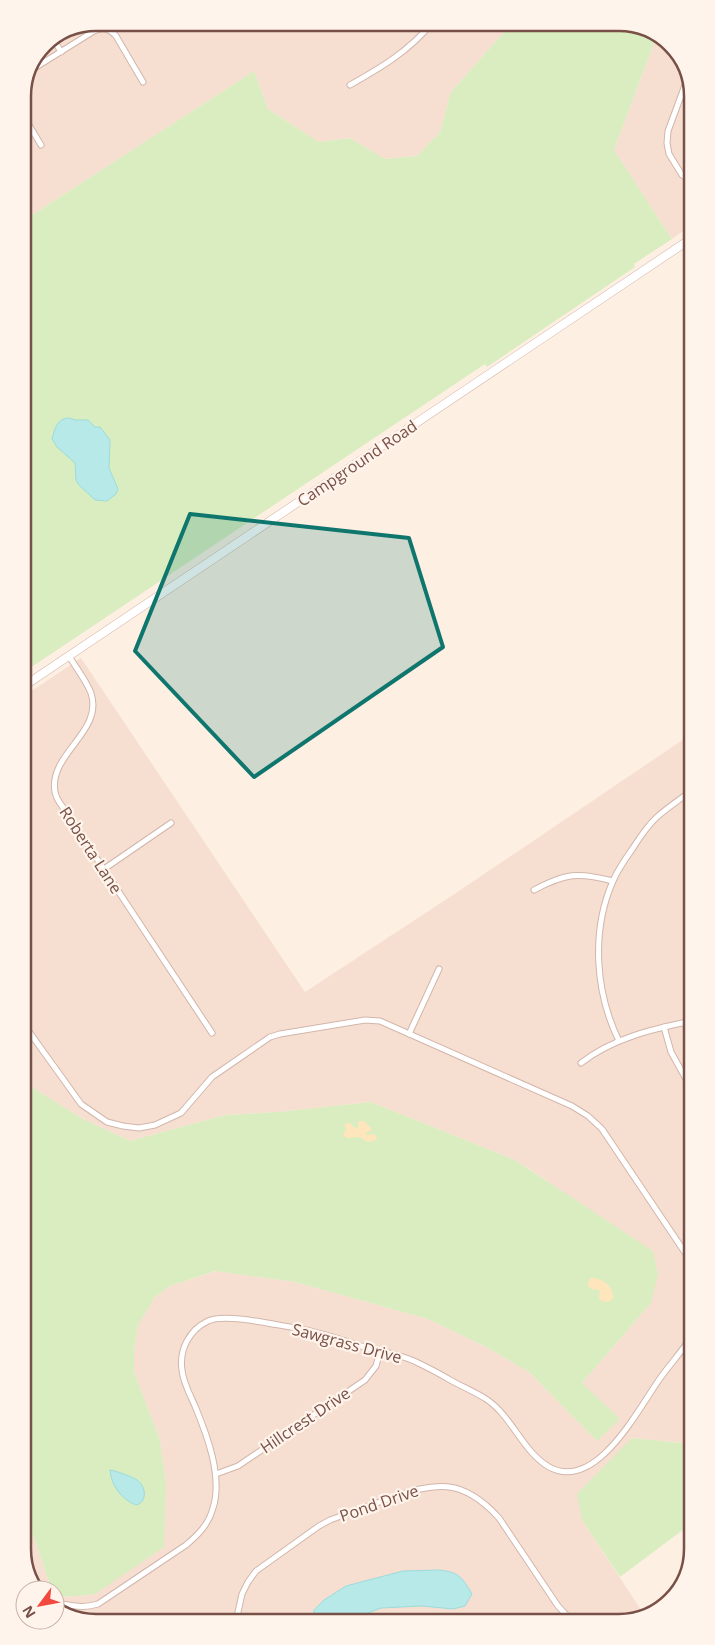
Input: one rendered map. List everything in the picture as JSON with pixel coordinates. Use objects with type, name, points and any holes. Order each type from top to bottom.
[{"type":"street","points":[[40,65],[94,31]]},
{"type":"street","points":[[111,31],[128,55],[143,82]]},
{"type":"street","points":[[350,85],[383,67],[402,53],[424,31]]},
{"type":"street","points":[[57,45],[61,52]]},
{"type":"street","points":[[683,90],[668,131],[667,142],[670,154],[684,176]]},
{"type":"street","points":[[31,129],[40,145]]},
{"type":"street","name":"Campground Road","points":[[31,681],[684,243]]},
{"type":"street","name":"Roberta Lane","points":[[69,656],[91,693],[93,710],[83,732],[63,759],[57,771],[54,782],[56,794],[62,806],[212,1033]]},
{"type":"street","points":[[619,1041],[606,1009],[600,976],[599,954],[600,930],[613,881],[640,836],[656,818],[684,797]]},
{"type":"street","points":[[104,870],[171,823]]},
{"type":"street","points":[[534,890],[565,876],[580,874],[613,881]]},
{"type":"street","points":[[409,1034],[439,969]]},
{"type":"street","points":[[31,1034],[81,1104],[107,1122],[139,1128],[156,1125],[181,1113],[212,1077],[270,1037],[365,1020],[380,1021],[572,1106],[588,1116],[602,1129],[684,1251]]},
{"type":"street","points":[[582,1063],[619,1041],[684,1023]]},
{"type":"street","points":[[664,1027],[671,1052],[684,1075]]},
{"type":"street","name":"Sawgrass Drive","points":[[65,1605],[86,1607],[98,1604],[186,1545],[197,1536],[207,1522],[214,1508],[217,1489],[216,1474],[200,1419],[182,1372],[182,1356],[185,1342],[208,1321],[224,1318],[314,1331],[413,1361],[486,1399],[499,1410],[535,1456],[550,1467],[562,1470],[576,1470],[589,1466],[599,1459],[631,1424],[660,1378],[684,1346]]},
{"type":"street","name":"Hillcrest Drive","points":[[216,1474],[238,1466],[364,1380],[376,1366],[380,1351]]},
{"type":"street","name":"Pond Drive","points":[[238,1614],[242,1594],[256,1571],[319,1526],[330,1520],[416,1489],[448,1486],[461,1489],[489,1506],[565,1614]]},
{"type":"highlighted area","points":[[190,514],[409,538],[443,647],[254,777],[135,651]]},
{"type":"shaded area","points":[[96,31],[505,31],[451,92],[440,132],[417,156],[384,159],[350,138],[319,142],[268,109],[254,71],[31,216],[31,92],[33,80],[38,68],[53,47],[76,35]]},
{"type":"shaded area","points":[[654,42],[665,50],[677,68],[683,88],[684,231],[672,239],[614,150]]},
{"type":"shaded area","points":[[81,658],[305,992],[684,739],[684,1443],[632,1438],[582,1520],[641,1609],[618,1614],[92,1614],[80,1612],[65,1606],[65,1597],[95,1594],[166,1482],[160,1440],[134,1372],[134,1352],[138,1324],[155,1297],[170,1286],[216,1271],[295,1282],[428,1319],[488,1348],[529,1372],[597,1441],[582,1383],[651,1303],[546,1180],[515,1160],[371,1102],[278,1112],[225,1115],[130,1141],[83,1119],[31,1087],[31,691]]},
{"type":"shaded area","points":[[31,1529],[49,1580],[40,1580],[35,1569],[31,1548]]},
{"type":"green space","points":[[505,31],[623,31],[651,40],[654,42],[614,150],[672,239],[634,264],[635,267],[487,367],[485,364],[31,667],[31,216],[254,71],[268,109],[319,142],[350,138],[385,159],[417,156],[440,132],[451,92]]},
{"type":"green space","points":[[31,1087],[83,1119],[130,1141],[225,1115],[278,1112],[371,1102],[515,1160],[653,1251],[658,1274],[651,1303],[582,1383],[620,1419],[597,1441],[529,1372],[488,1348],[428,1319],[295,1282],[215,1271],[170,1286],[155,1297],[138,1325],[134,1352],[134,1372],[160,1440],[166,1482],[164,1547],[95,1594],[65,1597],[65,1580],[49,1580],[31,1529]]},
{"type":"green space","points":[[632,1438],[684,1443],[684,1529],[620,1577],[582,1520],[577,1494]]},
{"type":"sand","points":[[359,1121],[364,1121],[371,1128],[371,1131],[366,1132],[366,1135],[374,1134],[377,1137],[376,1140],[368,1142],[360,1137],[347,1138],[344,1136],[343,1133],[347,1130],[345,1124],[350,1123],[356,1129]]},
{"type":"sand","points":[[591,1278],[599,1279],[607,1284],[612,1291],[613,1299],[608,1302],[602,1301],[599,1298],[600,1290],[592,1289],[588,1286]]},
{"type":"water","points":[[70,418],[88,420],[95,427],[100,427],[110,440],[109,468],[118,489],[116,494],[107,501],[95,500],[78,484],[75,463],[57,447],[52,439],[59,422]]},
{"type":"water","points":[[110,1470],[129,1476],[140,1483],[144,1490],[144,1497],[140,1503],[136,1505],[121,1495],[112,1481]]},
{"type":"water","points":[[439,1570],[451,1572],[459,1576],[472,1594],[465,1606],[453,1609],[422,1606],[381,1608],[365,1614],[314,1614],[314,1610],[324,1600],[346,1586],[403,1571]]}]
